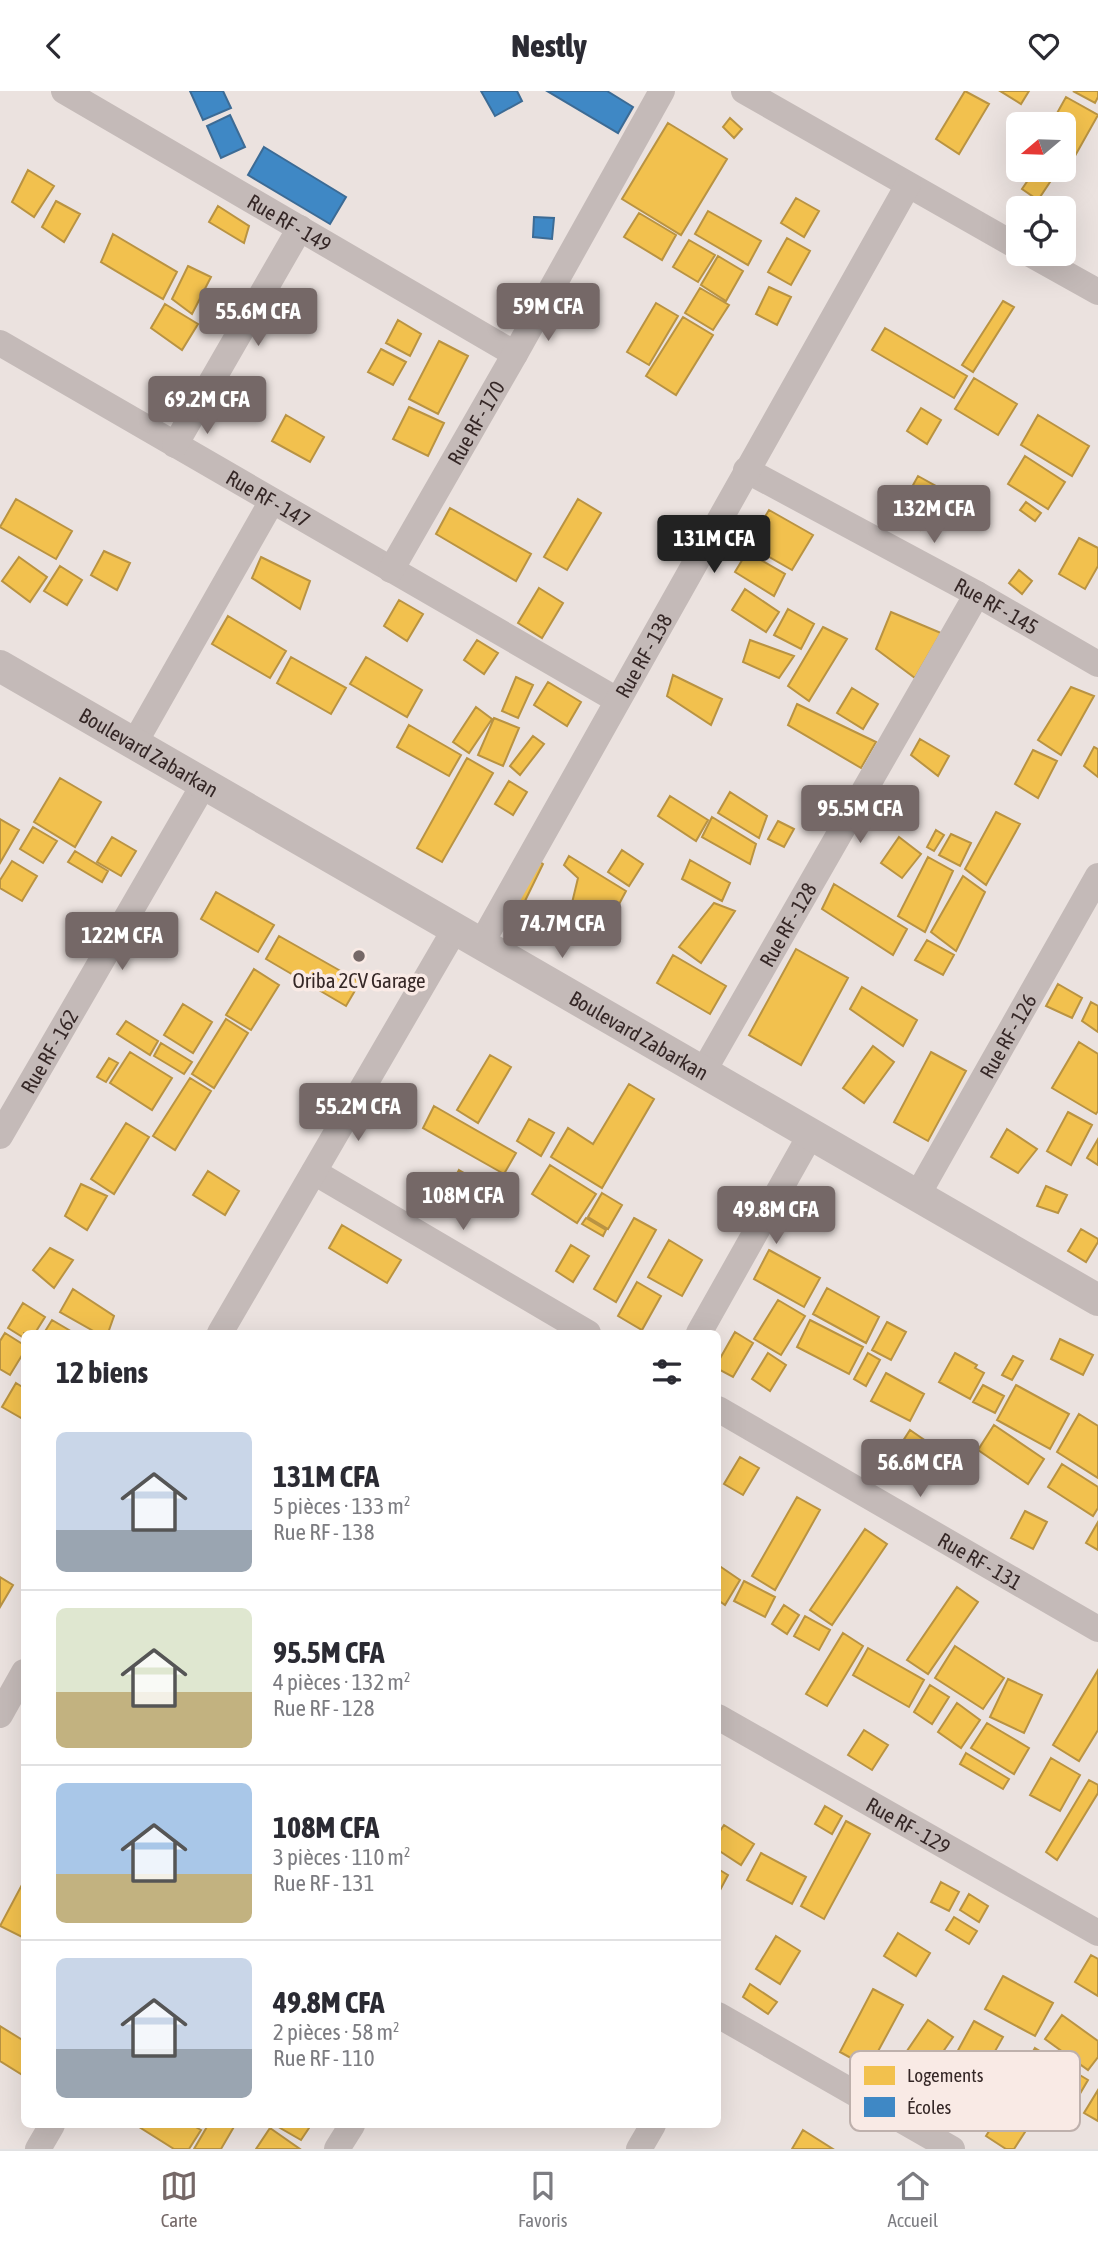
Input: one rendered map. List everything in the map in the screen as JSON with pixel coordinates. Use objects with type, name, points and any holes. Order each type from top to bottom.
[{"type":"street","name":"Rue RF - 149","points":[[64,91],[515,353]]},
{"type":"street","name":"Rue RF - 170","points":[[391,571],[662,91]]},
{"type":"street","points":[[758,94],[908,185],[1006,240]]},
{"type":"street","name":"Rue RF - 138","points":[[222,1330],[314,1172],[468,936],[617,700],[908,185]]},
{"type":"street","points":[[175,445],[300,227]]},
{"type":"street","points":[[1051,266],[1098,292]]},
{"type":"street","name":"Rue RF - 147","points":[[0,343],[617,700]]},
{"type":"street","name":"Rue RF - 145","points":[[746,470],[977,594],[1098,664]]},
{"type":"street","points":[[134,744],[272,501]]},
{"type":"street","name":"Rue RF - 128","points":[[703,1072],[977,594]]},
{"type":"street","name":"Boulevard Zabarkan","points":[[0,666],[1098,1300]]},
{"type":"street","name":"Rue RF - 162","points":[[0,1136],[204,784]]},
{"type":"street","name":"Rue RF - 126","points":[[917,1196],[1098,876]]},
{"type":"street","points":[[701,1330],[811,1135]]},
{"type":"street","points":[[314,1172],[583,1330]]},
{"type":"street","name":"Rue RF - 131","points":[[721,1411],[1098,1629]]},
{"type":"street","points":[[0,1714],[21,1677]]},
{"type":"street","name":"Rue RF - 129","points":[[721,1719],[1098,1933]]},
{"type":"street","points":[[721,2017],[850,2091]]},
{"type":"street","points":[[38,2149],[50,2128]]},
{"type":"street","points":[[337,2149],[350,2128]]},
{"type":"street","points":[[639,2149],[651,2128]]},
{"type":"street","points":[[918,2131],[946,2147]]},
{"type":"building: Logements","points":[[965,91],[989,104],[959,154],[936,139]]},
{"type":"building: Logements","points":[[1000,91],[1029,91],[1021,104]]},
{"type":"building: Logements","points":[[1073,91],[1098,91],[1098,97],[1095,103]]},
{"type":"building: Logements","points":[[1066,97],[1098,115],[1076,154],[1076,112],[1058,112]]},
{"type":"building: Logements","points":[[730,118],[742,129],[734,138],[723,127]]},
{"type":"building: Logements","points":[[668,123],[727,159],[681,235],[622,199]]},
{"type":"building: Logements","points":[[28,170],[54,186],[34,217],[12,202]]},
{"type":"building: Logements","points":[[1027,182],[1050,182],[1041,196],[1032,196],[1022,189]]},
{"type":"building: Logements","points":[[796,198],[819,211],[804,237],[781,223]]},
{"type":"building: Logements","points":[[56,201],[80,214],[64,242],[42,227]]},
{"type":"building: Logements","points":[[218,206],[249,226],[244,243],[209,222]]},
{"type":"building: Logements","points":[[708,211],[761,241],[748,265],[695,234]]},
{"type":"building: Logements","points":[[639,213],[676,235],[662,260],[624,237]]},
{"type":"building: Logements","points":[[113,234],[177,272],[163,299],[101,262]]},
{"type":"building: Logements","points":[[787,238],[810,251],[791,285],[768,272]]},
{"type":"building: Logements","points":[[689,240],[715,255],[698,282],[673,267]]},
{"type":"building: Logements","points":[[718,256],[743,271],[726,301],[701,285]]},
{"type":"building: Logements","points":[[188,266],[211,277],[192,314],[172,299]]},
{"type":"building: Logements","points":[[769,287],[791,297],[777,325],[756,314]]},
{"type":"building: Logements","points":[[700,288],[729,305],[713,330],[685,313]]},
{"type":"building: Logements","points":[[1003,301],[1014,307],[973,372],[962,365]]},
{"type":"building: Logements","points":[[656,303],[678,316],[649,365],[627,352]]},
{"type":"building: Logements","points":[[165,304],[198,324],[182,350],[151,328]]},
{"type":"building: Logements","points":[[683,317],[713,335],[676,395],[646,376]]},
{"type":"building: Logements","points":[[398,320],[421,334],[410,356],[386,343]]},
{"type":"building: Logements","points":[[885,328],[967,376],[954,398],[872,350]]},
{"type":"building: Logements","points":[[439,341],[468,356],[438,414],[409,399]]},
{"type":"building: Logements","points":[[381,349],[406,362],[393,385],[368,372]]},
{"type":"building: Logements","points":[[974,378],[1017,404],[998,435],[955,409]]},
{"type":"building: Logements","points":[[409,407],[444,423],[428,456],[393,439]]},
{"type":"building: Logements","points":[[921,408],[941,420],[927,444],[907,431]]},
{"type":"building: Logements","points":[[286,415],[324,437],[310,462],[272,441]]},
{"type":"building: Logements","points":[[1038,415],[1089,446],[1072,476],[1021,445]]},
{"type":"building: Logements","points":[[1025,456],[1065,482],[1048,509],[1008,484]]},
{"type":"building: Logements","points":[[918,476],[943,490],[920,530],[896,516]]},
{"type":"building: Logements","points":[[16,499],[72,531],[56,559],[0,527]]},
{"type":"building: Logements","points":[[578,499],[601,513],[567,570],[544,557]]},
{"type":"building: Logements","points":[[1026,502],[1041,513],[1035,521],[1020,510]]},
{"type":"building: Logements","points":[[450,508],[531,554],[516,581],[436,534]]},
{"type":"building: Logements","points":[[769,510],[813,535],[792,570],[748,545]]},
{"type":"building: Logements","points":[[1079,538],[1098,548],[1098,566],[1085,589],[1059,574]]},
{"type":"building: Logements","points":[[104,551],[130,563],[117,590],[91,575]]},
{"type":"building: Logements","points":[[747,552],[785,574],[774,596],[735,572]]},
{"type":"building: Logements","points":[[19,557],[47,577],[30,602],[2,581]]},
{"type":"building: Logements","points":[[261,557],[310,581],[300,609],[252,578]]},
{"type":"building: Logements","points":[[60,566],[82,580],[67,605],[44,591]]},
{"type":"building: Logements","points":[[1019,570],[1032,581],[1022,594],[1009,583]]},
{"type":"building: Logements","points":[[539,588],[563,603],[542,638],[518,623]]},
{"type":"building: Logements","points":[[745,589],[779,612],[766,632],[732,610]]},
{"type":"building: Logements","points":[[399,600],[423,614],[407,641],[384,626]]},
{"type":"building: Logements","points":[[788,609],[814,624],[801,649],[774,635]]},
{"type":"building: Logements","points":[[891,612],[941,633],[915,678],[876,649]]},
{"type":"building: Logements","points":[[228,616],[286,651],[270,678],[212,644]]},
{"type":"building: Logements","points":[[823,627],[847,639],[809,701],[788,686]]},
{"type":"building: Logements","points":[[477,640],[498,653],[484,674],[464,660]]},
{"type":"building: Logements","points":[[750,640],[794,656],[779,678],[743,662]]},
{"type":"building: Logements","points":[[291,657],[346,688],[331,714],[277,683]]},
{"type":"building: Logements","points":[[366,657],[422,690],[407,717],[350,684]]},
{"type":"building: Logements","points":[[673,675],[722,699],[711,725],[667,696]]},
{"type":"building: Logements","points":[[516,677],[533,685],[518,718],[502,711]]},
{"type":"building: Logements","points":[[548,682],[581,702],[567,726],[534,705]]},
{"type":"building: Logements","points":[[1071,687],[1094,696],[1061,755],[1038,740]]},
{"type":"building: Logements","points":[[852,688],[878,704],[863,729],[837,713]]},
{"type":"building: Logements","points":[[797,704],[876,742],[861,768],[788,725]]},
{"type":"building: Logements","points":[[476,707],[492,719],[469,753],[453,742]]},
{"type":"building: Logements","points":[[494,718],[519,728],[503,766],[478,755]]},
{"type":"building: Logements","points":[[409,725],[461,755],[449,776],[397,747]]},
{"type":"building: Logements","points":[[533,736],[544,744],[520,775],[510,766]]},
{"type":"building: Logements","points":[[920,739],[949,756],[938,776],[911,755]]},
{"type":"building: Logements","points":[[1094,747],[1098,749],[1098,777],[1084,766]]},
{"type":"building: Logements","points":[[1033,750],[1057,761],[1038,798],[1015,784]]},
{"type":"building: Logements","points":[[467,758],[493,773],[442,862],[417,848]]},
{"type":"building: Logements","points":[[60,778],[101,802],[75,847],[34,822]]},
{"type":"building: Logements","points":[[509,781],[527,792],[513,815],[495,804]]},
{"type":"building: Logements","points":[[730,792],[767,816],[759,838],[718,813]]},
{"type":"building: Logements","points":[[670,796],[708,820],[696,841],[658,816]]},
{"type":"building: Logements","points":[[996,812],[1020,824],[986,885],[965,869]]},
{"type":"building: Logements","points":[[712,817],[756,844],[750,864],[702,837]]},
{"type":"building: Logements","points":[[0,819],[19,830],[0,863]]},
{"type":"building: Logements","points":[[778,821],[794,829],[784,847],[768,839]]},
{"type":"building: Logements","points":[[33,827],[57,841],[43,863],[20,849]]},
{"type":"building: Logements","points":[[936,830],[944,835],[934,851],[927,847]]},
{"type":"building: Logements","points":[[951,834],[971,843],[960,866],[939,855]]},
{"type":"building: Logements","points":[[112,837],[136,851],[121,876],[97,862]]},
{"type":"building: Logements","points":[[899,837],[921,854],[902,878],[881,863]]},
{"type":"building: Logements","points":[[622,850],[643,864],[629,886],[608,872]]},
{"type":"building: Logements","points":[[75,851],[108,871],[102,882],[68,862]]},
{"type":"building: Logements","points":[[569,856],[626,891],[609,923],[572,903],[578,878],[564,865]]},
{"type":"building: Logements","points":[[928,857],[953,871],[925,932],[898,916]]},
{"type":"building: Logements","points":[[537,860],[543,864],[523,905],[517,901]]},
{"type":"building: Logements","points":[[690,860],[730,883],[722,901],[682,879]]},
{"type":"building: Logements","points":[[12,861],[37,876],[22,901],[0,888],[0,880]]},
{"type":"building: Logements","points":[[963,876],[985,892],[956,951],[931,932]]},
{"type":"building: Logements","points":[[834,884],[907,929],[893,955],[822,909]]},
{"type":"building: Logements","points":[[216,892],[274,925],[258,952],[201,919]]},
{"type":"building: Logements","points":[[714,903],[735,911],[701,963],[679,947]]},
{"type":"building: Logements","points":[[279,936],[360,982],[346,1006],[266,959]]},
{"type":"building: Logements","points":[[927,940],[954,955],[943,975],[915,960]]},
{"type":"building: Logements","points":[[796,949],[848,978],[801,1065],[749,1035]]},
{"type":"building: Logements","points":[[673,955],[726,986],[710,1014],[657,983]]},
{"type":"building: Logements","points":[[254,969],[279,985],[251,1030],[226,1015]]},
{"type":"building: Logements","points":[[1058,984],[1082,998],[1072,1018],[1046,1006]]},
{"type":"building: Logements","points":[[862,987],[917,1020],[903,1046],[850,1009]]},
{"type":"building: Logements","points":[[1091,1002],[1098,1006],[1098,1032],[1082,1021]]},
{"type":"building: Logements","points":[[183,1004],[212,1022],[193,1053],[164,1035]]},
{"type":"building: Logements","points":[[226,1019],[248,1033],[214,1088],[192,1074]]},
{"type":"building: Logements","points":[[126,1021],[158,1041],[150,1055],[117,1034]]},
{"type":"building: Logements","points":[[1079,1042],[1098,1054],[1096,1114],[1052,1088]]},
{"type":"building: Logements","points":[[161,1043],[192,1062],[184,1074],[154,1056]]},
{"type":"building: Logements","points":[[873,1046],[894,1062],[864,1103],[843,1088]]},
{"type":"building: Logements","points":[[130,1052],[172,1078],[152,1110],[110,1083]]},
{"type":"building: Logements","points":[[931,1052],[966,1071],[928,1141],[894,1122]]},
{"type":"building: Logements","points":[[490,1055],[511,1067],[478,1123],[457,1110]]},
{"type":"building: Logements","points":[[109,1058],[118,1063],[106,1082],[97,1077]]},
{"type":"building: Logements","points":[[190,1078],[211,1091],[175,1150],[153,1136]]},
{"type":"building: Logements","points":[[629,1084],[654,1099],[602,1188],[551,1157],[568,1128],[593,1144]]},
{"type":"building: Logements","points":[[434,1106],[516,1153],[504,1174],[423,1128]]},
{"type":"building: Logements","points":[[1068,1112],[1092,1125],[1071,1165],[1047,1151]]},
{"type":"building: Logements","points":[[529,1119],[554,1133],[541,1156],[517,1141]]},
{"type":"building: Logements","points":[[126,1123],[149,1137],[114,1194],[91,1179]]},
{"type":"building: Logements","points":[[1007,1129],[1037,1149],[1018,1173],[991,1157]]},
{"type":"building: Logements","points":[[1098,1139],[1098,1165],[1087,1158]]},
{"type":"building: Logements","points":[[550,1165],[596,1194],[577,1223],[532,1194]]},
{"type":"building: Logements","points":[[459,1170],[486,1186],[471,1213],[444,1198]]},
{"type":"building: Logements","points":[[208,1171],[239,1191],[225,1215],[193,1195]]},
{"type":"building: Logements","points":[[81,1184],[107,1196],[87,1230],[65,1216]]},
{"type":"building: Logements","points":[[1046,1186],[1067,1195],[1058,1213],[1037,1206]]},
{"type":"building: Logements","points":[[602,1193],[622,1205],[608,1229],[588,1217]]},
{"type":"building: Logements","points":[[586,1218],[606,1230],[603,1236],[582,1224]]},
{"type":"building: Logements","points":[[634,1218],[656,1230],[616,1302],[594,1289]]},
{"type":"building: Logements","points":[[342,1225],[401,1260],[387,1283],[329,1248]]},
{"type":"building: Logements","points":[[1081,1229],[1098,1239],[1086,1262],[1068,1251]]},
{"type":"building: Logements","points":[[669,1240],[702,1260],[682,1296],[648,1277]]},
{"type":"building: Logements","points":[[571,1245],[589,1256],[573,1282],[556,1271]]},
{"type":"building: Logements","points":[[50,1248],[73,1260],[54,1288],[33,1270]]},
{"type":"building: Logements","points":[[769,1250],[820,1278],[804,1307],[754,1279]]},
{"type":"building: Logements","points":[[637,1282],[661,1296],[642,1330],[618,1316]]},
{"type":"building: Logements","points":[[827,1288],[879,1317],[866,1343],[813,1314]]},
{"type":"building: Logements","points":[[73,1289],[114,1316],[109,1330],[92,1330],[60,1312]]},
{"type":"building: Logements","points":[[778,1300],[805,1316],[781,1355],[754,1339]]},
{"type":"building: Logements","points":[[23,1303],[45,1317],[37,1330],[21,1330],[21,1336],[8,1328]]},
{"type":"building: Logements","points":[[52,1320],[69,1330],[46,1330]]},
{"type":"building: Logements","points":[[810,1320],[863,1347],[849,1374],[797,1347]]},
{"type":"building: Logements","points":[[887,1322],[906,1332],[891,1360],[872,1350]]},
{"type":"building: Logements","points":[[735,1332],[753,1343],[733,1377],[721,1371],[721,1357]]},
{"type":"building: Logements","points":[[5,1333],[21,1343],[21,1357],[10,1375],[0,1369],[0,1341]]},
{"type":"building: Logements","points":[[1060,1339],[1093,1355],[1083,1375],[1051,1359]]},
{"type":"building: Logements","points":[[768,1353],[786,1365],[770,1391],[752,1379]]},
{"type":"building: Logements","points":[[868,1353],[880,1360],[866,1386],[854,1379]]},
{"type":"building: Logements","points":[[955,1353],[977,1365],[975,1368],[984,1373],[970,1399],[939,1382]]},
{"type":"building: Logements","points":[[1013,1356],[1023,1361],[1012,1380],[1002,1375]]},
{"type":"building: Logements","points":[[886,1373],[924,1394],[910,1421],[871,1401]]},
{"type":"building: Logements","points":[[16,1383],[21,1386],[21,1418],[2,1407]]},
{"type":"building: Logements","points":[[983,1385],[1004,1396],[995,1413],[973,1402]]},
{"type":"building: Logements","points":[[1016,1385],[1069,1414],[1050,1449],[997,1420]]},
{"type":"building: Logements","points":[[1079,1414],[1098,1426],[1098,1478],[1057,1452]]},
{"type":"building: Logements","points":[[994,1425],[1044,1459],[1028,1484],[978,1450]]},
{"type":"building: Logements","points":[[910,1430],[942,1452],[924,1479],[892,1458]]},
{"type":"building: Logements","points":[[740,1457],[759,1468],[743,1495],[724,1484]]},
{"type":"building: Logements","points":[[1062,1464],[1098,1487],[1098,1508],[1093,1516],[1048,1487]]},
{"type":"building: Logements","points":[[797,1497],[820,1510],[775,1590],[752,1576]]},
{"type":"building: Logements","points":[[1025,1511],[1047,1522],[1033,1549],[1011,1538]]},
{"type":"building: Logements","points":[[1098,1522],[1098,1550],[1086,1543]]},
{"type":"building: Logements","points":[[865,1529],[887,1544],[832,1625],[810,1610]]},
{"type":"building: Logements","points":[[721,1567],[740,1580],[725,1605],[721,1602]]},
{"type":"building: Logements","points":[[0,1577],[13,1585],[0,1607]]},
{"type":"building: Logements","points":[[744,1581],[775,1597],[765,1617],[734,1601]]},
{"type":"building: Logements","points":[[957,1587],[978,1602],[928,1674],[907,1660]]},
{"type":"building: Logements","points":[[784,1605],[799,1615],[787,1634],[772,1624]]},
{"type":"building: Logements","points":[[805,1616],[830,1630],[819,1650],[794,1636]]},
{"type":"building: Logements","points":[[843,1633],[863,1646],[827,1706],[806,1694]]},
{"type":"building: Logements","points":[[955,1646],[1004,1678],[983,1709],[935,1678]]},
{"type":"building: Logements","points":[[868,1648],[924,1680],[909,1707],[853,1675]]},
{"type":"building: Logements","points":[[1098,1670],[1098,1730],[1079,1761],[1053,1745]]},
{"type":"building: Logements","points":[[1008,1679],[1042,1695],[1024,1733],[990,1717]]},
{"type":"building: Logements","points":[[930,1685],[949,1697],[932,1724],[914,1712]]},
{"type":"building: Logements","points":[[957,1703],[980,1720],[961,1748],[938,1732]]},
{"type":"building: Logements","points":[[987,1723],[1029,1748],[1014,1774],[971,1748]]},
{"type":"building: Logements","points":[[864,1730],[888,1745],[872,1770],[848,1755]]},
{"type":"building: Logements","points":[[966,1753],[1009,1779],[1003,1789],[960,1764]]},
{"type":"building: Logements","points":[[1051,1758],[1080,1775],[1060,1811],[1030,1795]]},
{"type":"building: Logements","points":[[1089,1780],[1098,1785],[1098,1793],[1057,1860],[1046,1852]]},
{"type":"building: Logements","points":[[825,1806],[842,1816],[832,1834],[815,1824]]},
{"type":"building: Logements","points":[[846,1821],[870,1834],[824,1919],[801,1906]]},
{"type":"building: Logements","points":[[724,1825],[754,1844],[741,1865],[721,1852],[721,1830]]},
{"type":"building: Logements","points":[[761,1853],[806,1877],[792,1904],[747,1880]]},
{"type":"building: Logements","points":[[721,1871],[728,1875],[721,1888]]},
{"type":"building: Logements","points":[[941,1882],[959,1892],[949,1911],[931,1902]]},
{"type":"building: Logements","points":[[21,1887],[21,1936],[0,1926]]},
{"type":"building: Logements","points":[[969,1894],[988,1906],[979,1922],[960,1910]]},
{"type":"building: Logements","points":[[954,1917],[977,1931],[969,1944],[946,1930]]},
{"type":"building: Logements","points":[[898,1933],[930,1953],[916,1976],[884,1956]]},
{"type":"building: Logements","points":[[776,1936],[800,1951],[780,1984],[756,1969]]},
{"type":"building: Logements","points":[[1091,1955],[1098,1959],[1098,1996],[1075,1982]]},
{"type":"building: Logements","points":[[1003,1976],[1053,2003],[1035,2036],[985,2009]]},
{"type":"building: Logements","points":[[750,1984],[777,2002],[768,2014],[743,1997]]},
{"type":"building: Logements","points":[[873,1989],[903,2005],[878,2051],[850,2051],[850,2058],[840,2052]]},
{"type":"building: Logements","points":[[1062,2015],[1098,2041],[1098,2057],[1088,2070],[1080,2064],[1080,2051],[1062,2051],[1045,2039]]},
{"type":"building: Logements","points":[[928,2020],[953,2037],[943,2051],[907,2051]]},
{"type":"building: Logements","points":[[974,2021],[1003,2037],[995,2051],[958,2051]]},
{"type":"building: Logements","points":[[0,2026],[21,2039],[21,2074],[0,2061]]},
{"type":"building: Logements","points":[[1080,2075],[1088,2080],[1080,2094]]},
{"type":"building: Logements","points":[[1098,2090],[1098,2121],[1084,2113]]},
{"type":"building: Logements","points":[[141,2128],[201,2130],[189,2149],[174,2149]]},
{"type":"building: Logements","points":[[206,2128],[233,2128],[221,2149],[194,2149]]},
{"type":"building: Logements","points":[[270,2128],[300,2149],[256,2149]]},
{"type":"building: Logements","points":[[280,2128],[309,2128],[301,2140]]},
{"type":"building: Logements","points":[[803,2130],[833,2149],[792,2149]]},
{"type":"building: Logements","points":[[989,2131],[1026,2131],[1014,2149],[1006,2149],[986,2136]]},
{"type":"building: Écoles","points":[[190,91],[223,91],[231,108],[203,120]]},
{"type":"building: Écoles","points":[[481,91],[517,91],[522,101],[495,116]]},
{"type":"building: Écoles","points":[[547,91],[607,91],[633,107],[618,133]]},
{"type":"building: Écoles","points":[[230,115],[245,147],[221,158],[207,126]]},
{"type":"building: Écoles","points":[[264,147],[346,197],[330,224],[248,175]]},
{"type":"building: Écoles","points":[[534,217],[554,218],[552,239],[533,237]]},
{"type":"place","name":"Oriba 2CV Garage","points":[[359,956]]}]
